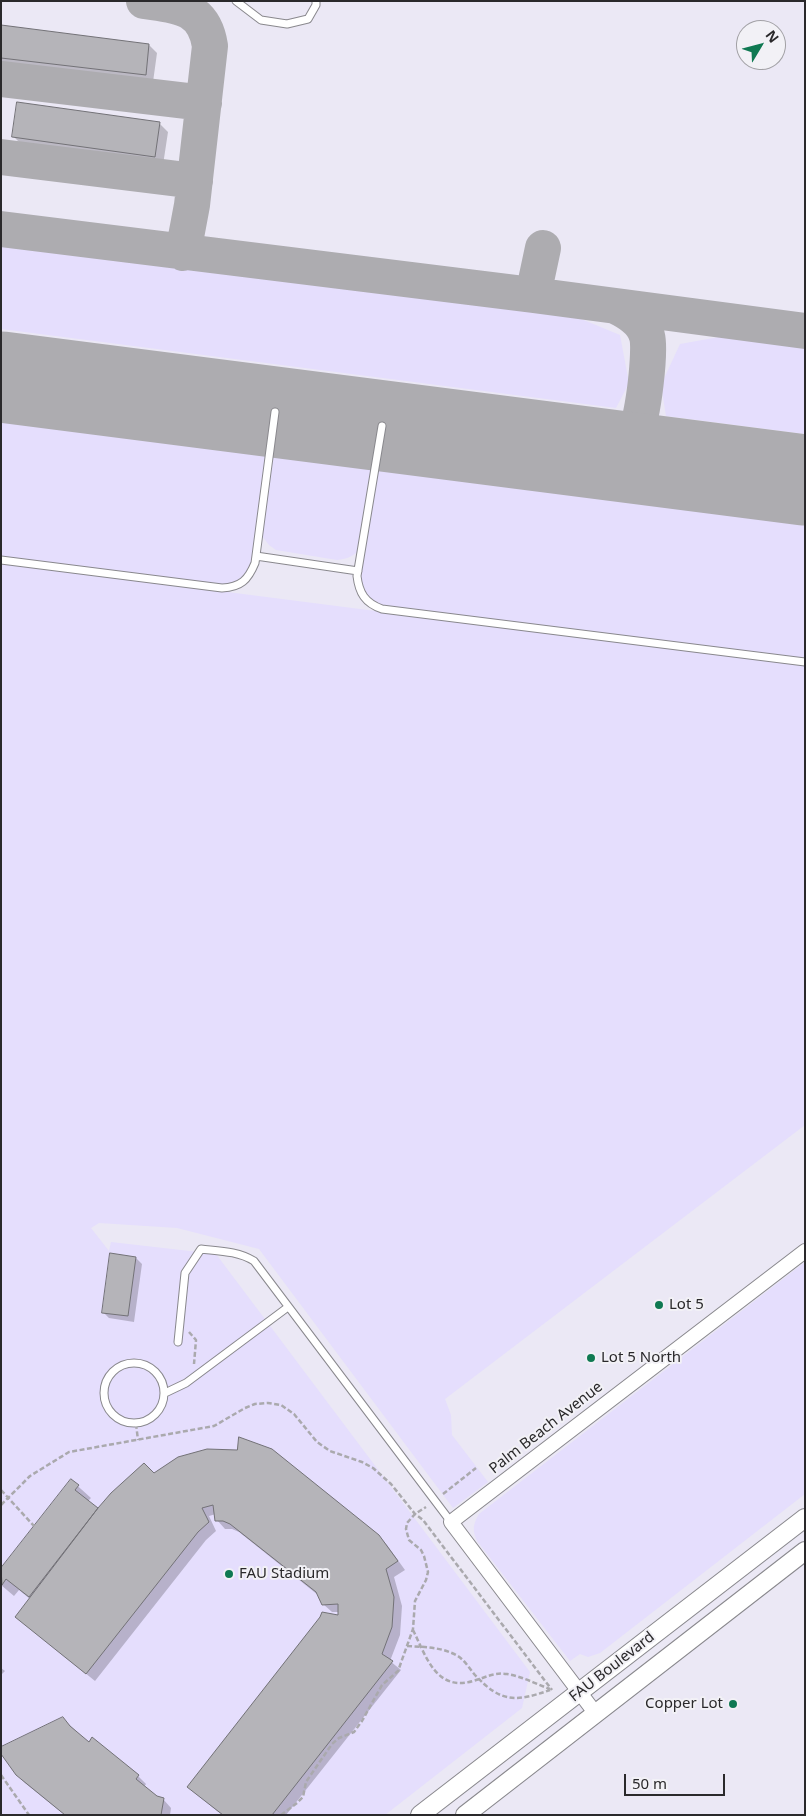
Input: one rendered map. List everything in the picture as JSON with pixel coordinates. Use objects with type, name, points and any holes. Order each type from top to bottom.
[{"type":"street","name":"Palm Beach Avenue","points":[[451,1522],[805,1251]]},
{"type":"street","name":"FAU Boulevard","points":[[420,1815],[805,1518]]},
{"type":"street","points":[[451,1522],[596,1714]]},
{"type":"street","name":"FAU Boulevard","points":[[465,1815],[805,1551]]},
{"type":"lane","points":[[236,1],[261,20],[287,24],[308,20],[316,5],[316,1]]},
{"type":"lane","points":[[1,560],[222,588],[238,586],[251,572],[256,556],[274,412]]},
{"type":"lane","points":[[382,426],[358,571],[358,585],[362,596],[367,602],[382,609],[805,662]]},
{"type":"lane","points":[[256,556],[358,571]]},
{"type":"lane","points":[[178,1342],[185,1273],[201,1249],[235,1253],[246,1256],[254,1261],[451,1522]]},
{"type":"lane","points":[[165,1393],[193,1378],[288,1307]]},
{"type":"lane","points":[[132,1363],[144,1365],[155,1371],[162,1381],[165,1393],[162,1405],[156,1415],[147,1421],[136,1424],[125,1422],[115,1417],[108,1408],[104,1398],[105,1385],[110,1374],[120,1366],[132,1363]]},
{"type":"path","points":[[180,1321],[196,1340],[193,1378]]},
{"type":"path","points":[[1,1505],[30,1476],[69,1452],[214,1426],[255,1404],[281,1405],[294,1414],[318,1442],[330,1451],[362,1462],[373,1468],[391,1484],[415,1514],[423,1520],[552,1690]]},
{"type":"path","points":[[136,1424],[138,1440]]},
{"type":"path","points":[[281,1815],[303,1797],[310,1776],[332,1744],[339,1738],[354,1732],[382,1685],[398,1671],[413,1629],[415,1601],[428,1572],[422,1550],[409,1540],[406,1534],[407,1523],[415,1514],[476,1468]]},
{"type":"path","points":[[1,1490],[34,1526]]},
{"type":"path","points":[[413,1629],[429,1664],[441,1677],[448,1681],[463,1683],[486,1675],[507,1674],[552,1690]]},
{"type":"path","points":[[407,1646],[437,1648],[458,1656],[479,1679],[497,1694],[519,1699],[552,1690]]},
{"type":"path","points":[[1,1775],[29,1815]]},
{"type":"shaded area","points":[[1,1],[805,1],[805,1815],[1,1815]]},
{"type":"shaded area","points":[[1,243],[211,265],[574,316],[620,335],[629,383],[616,408],[1,329]]},
{"type":"shaded area","points":[[719,337],[805,344],[805,434],[666,416],[661,385],[680,344]]},
{"type":"shaded area","points":[[1,421],[805,524],[805,662],[374,606],[358,585],[361,549],[350,557],[337,560],[276,550],[269,545],[259,532],[251,572],[231,588],[1,560]]},
{"type":"shaded area","points":[[1,563],[805,666],[805,1125],[445,1399],[451,1415],[452,1435],[488,1482],[453,1508],[259,1249],[177,1228],[99,1223],[91,1228],[109,1251],[111,1242],[216,1254],[530,1672],[522,1708],[385,1815],[1,1815]]},
{"type":"shaded area","points":[[805,1262],[805,1494],[600,1653],[588,1657],[580,1654],[570,1661],[477,1541],[474,1527],[479,1514]]},
{"type":"building","points":[[1,25],[149,44],[146,75],[1,58]]},
{"type":"building","points":[[17,102],[160,122],[155,157],[12,137]]},
{"type":"building","points":[[110,1253],[136,1257],[128,1316],[102,1313]]},
{"type":"building","points":[[239,1437],[272,1449],[379,1535],[398,1561],[386,1569],[394,1597],[392,1627],[382,1654],[393,1661],[272,1815],[223,1815],[187,1787],[322,1612],[338,1615],[338,1604],[322,1605],[316,1592],[230,1524],[223,1521],[215,1521],[213,1505],[202,1508],[209,1522],[198,1532],[86,1674],[15,1617],[98,1508],[111,1493],[144,1463],[154,1473],[178,1457],[207,1449],[237,1450]]},
{"type":"building","points":[[71,1479],[79,1485],[75,1490],[98,1508],[29,1597],[6,1579],[2,1585],[1,1568]]},
{"type":"building","points":[[63,1717],[70,1726],[89,1742],[92,1737],[139,1775],[136,1779],[157,1796],[164,1798],[161,1815],[65,1815],[16,1775],[1,1754],[1,1747]]},
{"type":"taxiway","points":[[144,1],[187,10],[202,23],[210,46],[192,205],[183,253]]},
{"type":"taxiway","points":[[1,79],[204,103]]},
{"type":"taxiway","points":[[1,157],[195,181]]},
{"type":"taxiway","points":[[1,229],[805,331]]},
{"type":"taxiway","points":[[533,295],[543,248]]},
{"type":"taxiway","points":[[597,454],[624,442],[636,430],[646,384],[647,336],[642,326],[634,318],[615,306]]},
{"type":"taxiway","points":[[641,417],[646,438],[654,450],[671,463]]},
{"type":"runway","points":[[1,377],[805,480]]},
{"type":"place","name":"Lot 5","points":[[659,1305]]},
{"type":"place","name":"Lot 5 North","points":[[591,1358]]},
{"type":"place","name":"FAU Stadium","points":[[229,1574]]},
{"type":"place","name":"Copper Lot","points":[[733,1704]]}]
